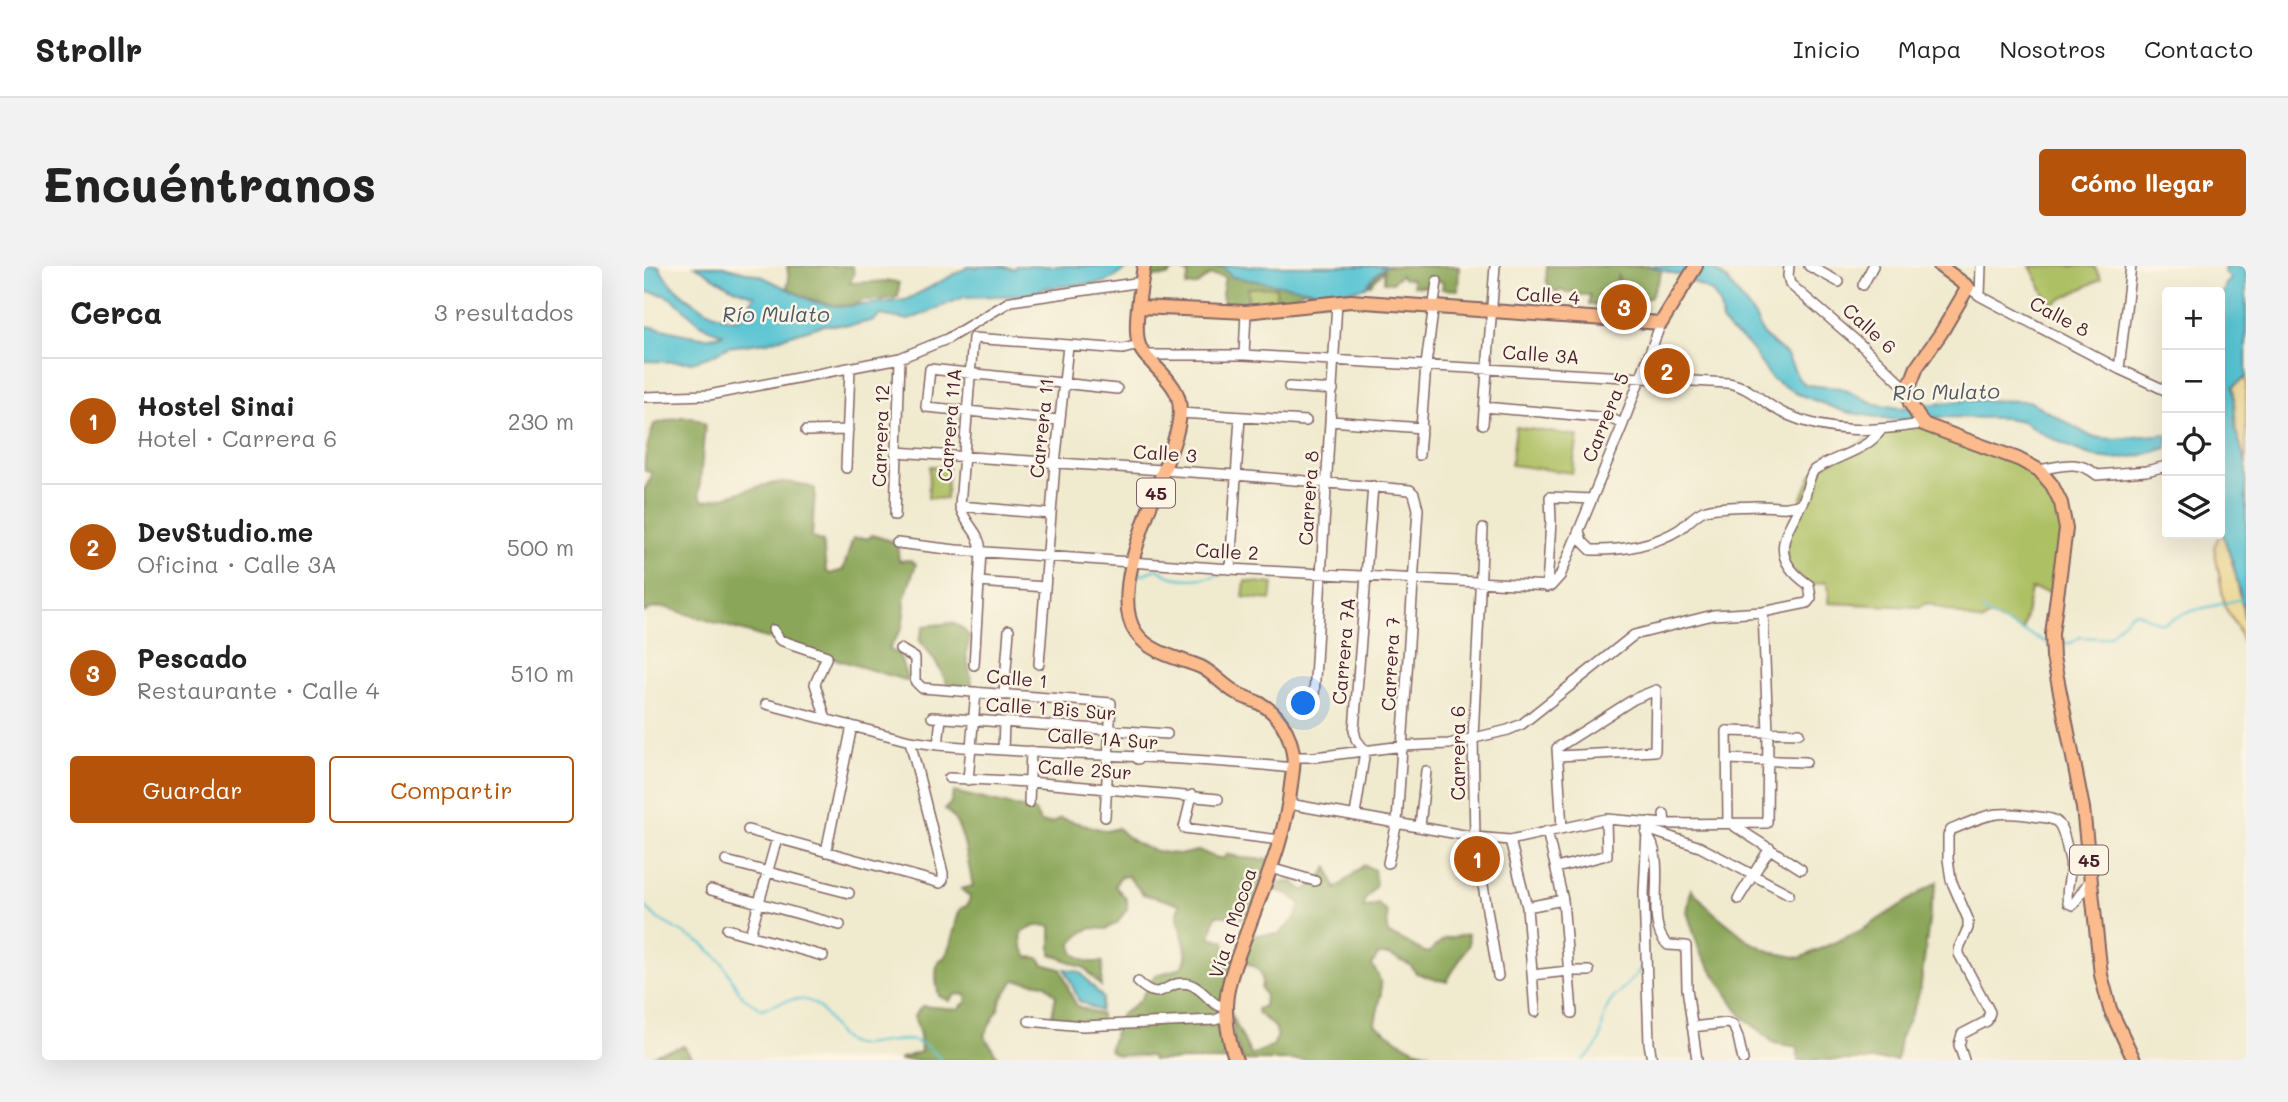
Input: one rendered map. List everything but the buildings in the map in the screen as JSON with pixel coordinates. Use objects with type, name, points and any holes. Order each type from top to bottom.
[{"type":"main road","name":"Carrera 5","points":[[1661,323],[1696,266]]},
{"type":"main road","name":"Calle 8","points":[[1940,266],[1968,286]]},
{"type":"main road","points":[[1143,273],[1137,334],[1142,350],[1173,384],[1180,403],[1180,413]]},
{"type":"main road","points":[[1909,397],[1917,367],[1941,333],[1968,286]]},
{"type":"main road","name":"Calle 4","points":[[1140,307],[1246,312],[1351,301],[1661,323]]},
{"type":"main road","name":"Calle 6","points":[[1909,397],[1922,422]]},
{"type":"main road","name":"45","points":[[1180,413],[1164,471],[1130,562],[1129,606],[1136,633],[1151,647],[1203,668],[1236,693],[1262,704],[1279,718],[1290,738],[1293,763],[1289,804],[1280,840]]},
{"type":"main road","points":[[1922,422],[2018,459],[2039,470]]},
{"type":"main road","name":"45","points":[[2039,470],[2052,485],[2061,503],[2066,529],[2052,634],[2053,657],[2083,808],[2101,975],[2110,1009],[2134,1060]]},
{"type":"main road","name":"Vía a Mocoa","points":[[1236,1060],[1226,1012],[1235,965],[1280,840]]},
{"type":"street","points":[[1483,424],[1495,266]]},
{"type":"street","name":"Calle 6","points":[[1789,266],[1790,285],[1861,345],[1909,397]]},
{"type":"street","points":[[1809,266],[1839,282]]},
{"type":"street","points":[[1863,285],[1873,266]]},
{"type":"street","points":[[1980,296],[1981,266]]},
{"type":"street","points":[[2119,369],[2131,266]]},
{"type":"street","points":[[644,397],[709,395],[900,358],[947,339],[1011,302],[1143,273]]},
{"type":"street","points":[[1419,455],[1426,365],[1437,281]]},
{"type":"street","name":"Calle 8","points":[[1968,286],[1980,296],[2162,389]]},
{"type":"street","name":"Carrera 8","points":[[1314,696],[1337,302]]},
{"type":"street","points":[[1244,355],[1246,312]]},
{"type":"street","name":"Carrera 5","points":[[1551,586],[1560,576],[1579,531],[1642,378],[1661,323]]},
{"type":"street","name":"Calle 3A","points":[[973,338],[1068,346],[1735,384],[1783,413],[1822,427],[1842,431],[1881,430],[1922,422]]},
{"type":"street","name":"Carrera 11A","points":[[961,510],[973,338]]},
{"type":"street","name":"Carrera 11","points":[[1039,664],[1050,514],[1068,346]]},
{"type":"street","name":"Carrera 12","points":[[895,514],[900,358]]},
{"type":"street","points":[[846,468],[850,369]]},
{"type":"street","points":[[1059,420],[926,407],[930,369],[1117,389]]},
{"type":"street","points":[[1289,387],[1333,390]]},
{"type":"street","points":[[1484,407],[1609,418],[1623,424]]},
{"type":"street","points":[[1180,413],[1307,421]]},
{"type":"street","points":[[1230,569],[1240,417]]},
{"type":"street","points":[[1331,421],[1422,428]]},
{"type":"street","points":[[806,431],[848,430]]},
{"type":"street","points":[[1579,531],[1582,541],[1591,550],[1606,550],[1664,538],[1703,510],[1757,505],[1774,505],[1784,509],[1802,502],[1814,470],[1869,443],[1881,430]]},
{"type":"street","name":"Calle 3","points":[[897,452],[1373,486],[1410,491],[1414,494],[1418,509]]},
{"type":"street","points":[[2039,470],[2078,464],[2097,475],[2162,467]]},
{"type":"street","name":"Carrera 7A","points":[[1355,815],[1365,751],[1356,739],[1354,730],[1373,486]]},
{"type":"street","points":[[1551,586],[1550,497],[1592,499]]},
{"type":"street","name":"Calle 1A Sur","points":[[766,704],[910,741],[970,748],[1109,757],[1293,763],[1403,746],[1449,744],[1522,724],[1634,635],[1713,615],[1763,612],[1807,603],[1811,598],[1809,585],[1787,566],[1784,557],[1788,529],[1802,502]]},
{"type":"street","name":"Carrera 7","points":[[1388,863],[1396,822],[1403,746],[1418,509]]},
{"type":"street","points":[[961,510],[1050,514]]},
{"type":"street","points":[[961,510],[980,538],[982,551],[974,665]]},
{"type":"street","name":"Carrera 6","points":[[1483,529],[1473,738],[1475,837],[1498,976]]},
{"type":"street","name":"Calle 2","points":[[897,543],[1230,569],[1551,586]]},
{"type":"street","points":[[979,582],[1045,587]]},
{"type":"street","points":[[1647,829],[1665,824],[1766,823],[1768,732],[1763,612]]},
{"type":"street","points":[[1004,695],[1009,630]]},
{"type":"street","points":[[774,631],[780,640],[827,656],[816,684],[826,719]]},
{"type":"street","name":"Calle 1","points":[[900,649],[915,658],[915,681],[921,687],[1111,703],[1109,730]]},
{"type":"street","points":[[1558,756],[1655,751],[1656,690],[1634,699],[1557,748],[1562,828]]},
{"type":"street","points":[[968,780],[976,692]]},
{"type":"street","name":"Calle 1 Bis Sur","points":[[938,745],[936,717],[1167,734]]},
{"type":"street","points":[[1003,750],[1004,722]]},
{"type":"street","points":[[827,852],[852,726]]},
{"type":"street","points":[[1105,817],[1109,730]]},
{"type":"street","points":[[1728,822],[1727,731],[1799,733]]},
{"type":"street","points":[[1138,758],[1140,732]]},
{"type":"street","points":[[748,830],[940,883],[943,880],[910,741]]},
{"type":"street","points":[[1029,803],[1031,751]]},
{"type":"street","points":[[1727,759],[1806,762]]},
{"type":"street","points":[[1420,826],[1426,771]]},
{"type":"street","name":"Calle 2Sur","points":[[949,778],[1107,788],[1218,799]]},
{"type":"street","points":[[1192,795],[1184,828],[1280,840]]},
{"type":"street","points":[[1289,804],[1475,837],[1510,840],[1606,819],[1700,846],[1789,894]]},
{"type":"street","points":[[1964,1060],[1959,1045],[1962,1034],[1987,1021],[1990,1012],[1959,954],[1968,928],[1968,919],[1951,880],[1948,835],[1951,830],[1992,813],[2006,812],[2053,820],[2060,825],[2070,862],[2068,903],[2073,905],[2078,901],[2091,879]]},
{"type":"street","points":[[1664,814],[1665,824]]},
{"type":"street","points":[[1556,868],[1607,856],[1606,819]]},
{"type":"street","points":[[1728,822],[1801,869]]},
{"type":"street","points":[[1647,829],[1654,844],[1657,922],[1662,939],[1668,945],[1686,946],[1687,988],[1696,1060]]},
{"type":"street","points":[[1647,829],[1644,880],[1649,1043],[1652,1060]]},
{"type":"street","points":[[1546,831],[1563,900],[1572,1013]]},
{"type":"street","points":[[750,935],[776,838]]},
{"type":"street","points":[[1510,840],[1527,908],[1535,1012]]},
{"type":"street","points":[[1738,899],[1770,848]]},
{"type":"street","points":[[726,861],[849,893]]},
{"type":"street","points":[[1270,868],[1315,880]]},
{"type":"street","points":[[1644,880],[1656,877]]},
{"type":"street","points":[[711,890],[840,926]]},
{"type":"street","points":[[1527,908],[1563,900]]},
{"type":"street","points":[[727,929],[823,956]]},
{"type":"street","points":[[1532,975],[1590,971]]},
{"type":"street","points":[[1029,1021],[1083,1026],[1215,1020],[1226,1012],[1212,1004],[1202,991],[1191,985],[1180,983],[1157,993],[1148,992],[1138,982]]},
{"type":"street","points":[[1692,1027],[1727,1023],[1733,1025],[1742,1060]]},
{"type":"green space","points":[[787,266],[852,266],[854,273],[850,283],[899,283],[898,297],[863,300],[847,306],[825,303],[787,287]]},
{"type":"green space","points":[[1149,266],[1459,266],[1458,290],[1442,289],[1443,282],[1430,278],[1429,287],[1413,286],[1412,279],[1403,278],[1401,275],[1391,283],[1384,282],[1384,269],[1371,285],[1338,287],[1337,299],[1319,301],[1314,293],[1304,290],[1294,297],[1284,298],[1284,303],[1277,304],[1276,287],[1248,288],[1248,304],[1224,306],[1222,294],[1225,277],[1210,275],[1197,285],[1186,286],[1189,274],[1177,268],[1167,276],[1149,277]]},
{"type":"green space","points":[[1547,266],[1662,266],[1650,298],[1638,299],[1638,294],[1621,288],[1618,276],[1607,305],[1603,300],[1597,305],[1589,305],[1590,295],[1559,290],[1558,293],[1550,287],[1546,279]]},
{"type":"green space","points":[[2030,266],[2094,266],[2101,279],[2050,305]]},
{"type":"green space","points":[[1276,287],[1277,304],[1248,304],[1248,288]]},
{"type":"green space","points":[[692,417],[705,423],[699,494],[703,501],[773,483],[800,484],[815,489],[812,537],[823,542],[826,571],[830,574],[843,570],[853,538],[869,538],[872,535],[897,543],[899,561],[909,560],[916,564],[904,600],[902,628],[889,649],[899,655],[908,681],[664,607],[650,609],[644,613],[644,490],[651,478],[651,472],[645,471],[646,452],[654,424]]},
{"type":"green space","points":[[1923,424],[2018,459],[2052,485],[2066,529],[2056,593],[2031,589],[2023,631],[1990,616],[1982,622],[1927,603],[1919,607],[1828,603],[1829,591],[1826,582],[1809,585],[1788,566],[1785,541],[1811,475],[1881,430]]},
{"type":"green space","points":[[1516,427],[1578,436],[1572,473],[1511,465]]},
{"type":"green space","points":[[930,466],[948,467],[946,499],[928,498]]},
{"type":"green space","points":[[1245,581],[1273,584],[1271,600],[1243,597]]},
{"type":"green space","points":[[952,623],[961,627],[970,637],[966,653],[972,684],[970,690],[949,687],[936,662],[919,640],[924,626]]},
{"type":"green space","points":[[954,792],[1035,811],[1040,822],[1052,823],[1060,818],[1107,831],[1118,828],[1139,845],[1164,853],[1198,851],[1216,858],[1224,858],[1227,854],[1269,860],[1260,884],[1293,882],[1305,891],[1328,867],[1336,889],[1364,865],[1374,870],[1376,885],[1365,900],[1364,908],[1378,904],[1387,912],[1388,934],[1428,953],[1444,939],[1468,934],[1469,944],[1447,981],[1416,973],[1410,965],[1389,955],[1378,955],[1372,965],[1381,987],[1375,1024],[1406,1045],[1428,1053],[1422,1060],[1390,1057],[1380,1058],[1381,1060],[1243,1060],[1234,1038],[1231,1014],[1251,1055],[1273,1046],[1277,1037],[1276,1028],[1258,1013],[1257,1009],[1264,1006],[1265,995],[1261,988],[1259,971],[1252,965],[1234,959],[1221,1012],[1214,1017],[1223,1035],[1227,1060],[1153,1060],[1151,1056],[1118,1055],[1109,1050],[1120,1016],[1140,1000],[1155,975],[1179,969],[1186,956],[1177,920],[1180,904],[1143,894],[1128,876],[1120,877],[1115,886],[1127,900],[1127,909],[1117,923],[1106,929],[1091,928],[1072,943],[1073,953],[1087,962],[1103,962],[1101,986],[1085,968],[1051,954],[1051,926],[1035,926],[1022,932],[1022,945],[1028,957],[1039,958],[1043,964],[1061,969],[1077,1006],[1101,1015],[1101,1023],[1051,1020],[1056,996],[1045,984],[1015,980],[1001,999],[984,1035],[997,1056],[993,1060],[900,1060],[921,1052],[920,1035],[914,1016],[922,1006],[958,1009],[966,1002],[966,995],[956,994],[949,1001],[939,996],[936,982],[936,969],[949,947],[960,909],[968,905],[970,897],[961,889],[973,886],[962,834],[945,809]],"holes":[[[1269,890],[1283,892],[1301,906],[1294,920],[1279,934],[1253,935],[1248,943],[1234,954],[1225,951],[1224,941],[1210,937],[1216,915],[1249,919],[1258,894]]]},
{"type":"green space","points":[[1937,882],[1930,912],[1921,984],[1916,1003],[1900,1039],[1897,1060],[1798,1060],[1798,1047],[1774,1043],[1742,1016],[1700,952],[1687,912],[1691,889],[1713,912],[1750,942],[1771,952],[1800,958],[1860,931]]},
{"type":"green space","points":[[684,1046],[693,1060],[647,1060],[658,1053]]},
{"type":"sand","points":[[2246,377],[2246,465],[2236,430],[2233,386]]},
{"type":"sand","points":[[2218,539],[2224,539],[2239,587],[2246,649],[2225,607],[2214,547]]},
{"type":"water","name":"Río Mulato","points":[[644,266],[659,266],[672,285],[705,309],[717,315],[739,319],[755,296],[730,287],[695,266],[723,266],[761,276],[814,302],[841,307],[906,300],[968,267],[1001,266],[1014,269],[1016,266],[1131,266],[1107,282],[1045,288],[1029,295],[964,297],[909,320],[880,315],[874,320],[854,325],[824,325],[767,342],[728,347],[692,362],[644,361],[644,326],[695,336],[715,337],[723,334],[709,329],[666,296],[644,292]]},
{"type":"water","points":[[1218,266],[1386,266],[1366,287],[1329,295],[1232,277],[1223,267]]},
{"type":"water","name":"Río Mulato","points":[[1649,266],[1710,266],[1727,280],[1755,317],[1764,336],[1787,355],[1798,378],[1806,385],[1841,388],[1875,404],[1899,408],[1969,400],[2029,401],[2092,437],[2113,439],[2162,434],[2162,449],[2114,459],[2096,457],[2049,437],[2022,421],[2006,418],[1928,417],[1896,420],[1845,412],[1798,394],[1772,379],[1747,343],[1730,331],[1722,321],[1720,304],[1712,292],[1682,276]]},
{"type":"water","points":[[2225,266],[2246,266],[2246,377],[2233,387],[2236,430],[2246,465],[2246,621],[2233,563],[2224,539],[2225,287],[2231,279],[2224,272]]},
{"type":"water","points":[[1065,969],[1080,972],[1103,998],[1100,1011],[1079,1001]]},
{"type":"waterway","points":[[1138,566],[1141,575],[1157,569],[1173,577],[1188,579],[1212,577],[1224,572]]},
{"type":"waterway","points":[[2057,644],[2071,643],[2080,637],[2109,636],[2131,613],[2136,612],[2165,623],[2187,612],[2242,599]]},
{"type":"waterway","points":[[1982,609],[2048,643]]},
{"type":"waterway","points":[[644,905],[658,919],[703,944],[722,962],[741,995],[761,1009],[793,999],[809,1001],[823,1012],[846,1041],[855,1045],[896,1040],[912,1041],[927,1046],[941,1060]]},
{"type":"waterway","points":[[1583,1060],[1600,1039],[1608,1006],[1641,967]]},
{"type":"place","name":"Pescado","points":[[1624,307]]},
{"type":"place","name":"DevStudio.me","points":[[1667,371]]},
{"type":"place","name":"Hostel Sinai","points":[[1477,859]]}]
